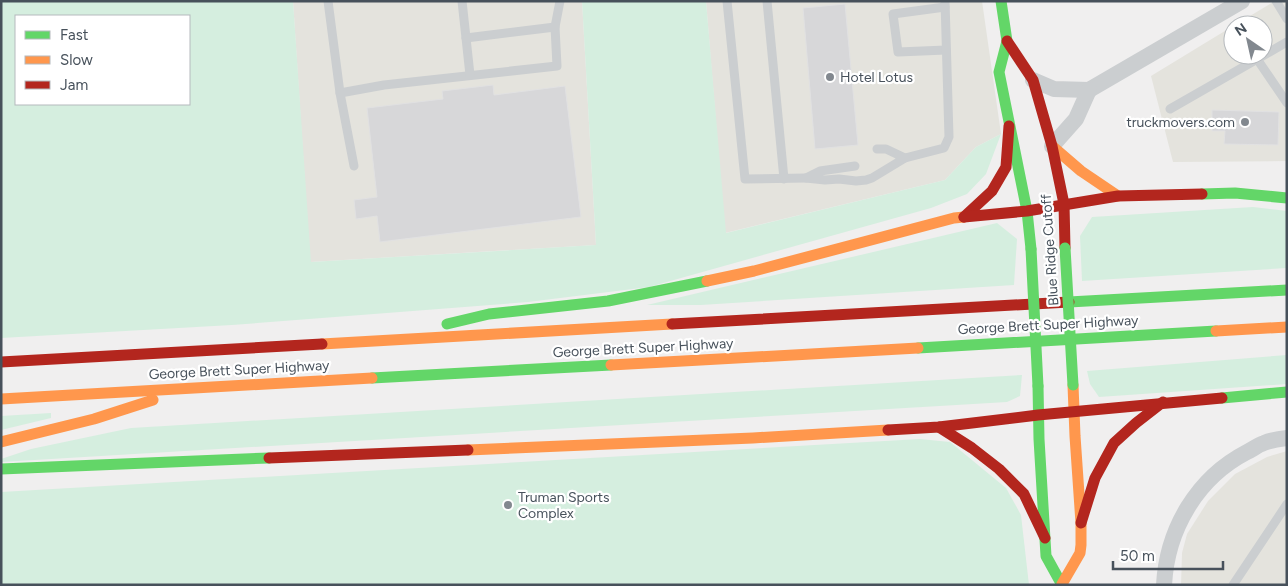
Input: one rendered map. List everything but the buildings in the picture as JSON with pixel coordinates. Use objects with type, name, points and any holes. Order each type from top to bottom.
[{"type":"main road","name":"Blue Ridge Cutoff","points":[[1001,1],[1007,41],[999,72],[1027,211],[1031,249],[1046,556],[1062,584]]},
{"type":"main road","name":"Blue Ridge Cutoff","points":[[1007,41],[1033,80],[1052,146],[1064,204],[1073,412],[1081,523],[1080,553],[1062,584]]},
{"type":"main road","points":[[964,217],[992,191],[1006,167],[1009,126]]},
{"type":"main road","points":[[1052,146],[1081,171],[1118,196]]},
{"type":"main road","points":[[374,341],[490,314],[608,301],[754,270],[954,218],[1027,211],[1118,196],[1235,193],[1287,198]]},
{"type":"main road","name":"George Brett Super Highway","points":[[1,362],[1287,290]]},
{"type":"main road","name":"George Brett Super Highway","points":[[1,399],[1287,327]]},
{"type":"main road","points":[[1,442],[94,419],[190,388]]},
{"type":"main road","points":[[1,469],[744,438],[939,427],[1163,402],[1287,392]]},
{"type":"main road","points":[[1081,523],[1095,478],[1114,443],[1163,402]]},
{"type":"main road","points":[[939,427],[972,448],[999,469],[1024,494],[1045,538]]},
{"type":"street","points":[[1033,80],[1054,89],[1090,90],[1242,1]]},
{"type":"street","points":[[1052,146],[1076,119],[1090,90]]},
{"type":"street","points":[[1164,585],[1170,545],[1180,521],[1198,493],[1215,474],[1234,458],[1264,443],[1287,438]]},
{"type":"lane","points":[[328,1],[340,93],[354,166]]},
{"type":"lane","points":[[462,1],[470,75]]},
{"type":"lane","points":[[340,93],[384,85],[556,66],[555,26],[560,1]]},
{"type":"lane","points":[[727,1],[745,179],[806,178],[866,180],[905,158],[944,148],[949,137],[945,4],[893,14],[898,52],[946,50]]},
{"type":"lane","points":[[767,1],[784,179]]},
{"type":"lane","points":[[1276,1],[1287,19]]},
{"type":"lane","points":[[466,38],[555,26]]},
{"type":"lane","points":[[1273,50],[1287,42]]},
{"type":"lane","points":[[1170,110],[1247,65]]},
{"type":"lane","points":[[1262,65],[1283,90],[1287,103]]},
{"type":"lane","points":[[877,149],[886,149],[905,158]]},
{"type":"lane","points":[[806,178],[820,171],[855,166]]},
{"type":"lane","points":[[1233,585],[1287,504]]},
{"type":"shaded area","points":[[293,1],[582,1],[596,245],[310,262]]},
{"type":"shaded area","points":[[706,1],[982,1],[1001,134],[976,147],[945,180],[725,233]]},
{"type":"shaded area","points":[[1275,1],[1287,1],[1287,161],[1173,162],[1151,76],[1223,32],[1223,65],[1273,65],[1273,15],[1252,15]]},
{"type":"shaded area","points":[[1287,451],[1287,585],[1181,585],[1182,553],[1187,534],[1208,501],[1235,474],[1267,457]]},
{"type":"green space","points":[[1,1],[293,1],[311,262],[596,245],[582,1],[706,1],[726,233],[945,180],[976,147],[1001,134],[986,174],[967,194],[931,208],[649,287],[528,302],[232,325],[1,338]]},
{"type":"green space","points":[[1253,207],[1287,211],[1287,268],[1082,281],[1080,236],[1092,217]]},
{"type":"green space","points":[[997,223],[1017,239],[1014,285],[701,305],[647,305]]},
{"type":"green space","points":[[1287,355],[1287,384],[1099,397],[1090,384],[1087,371]]},
{"type":"green space","points":[[1022,375],[1020,396],[1007,402],[1,462],[1,459],[31,449],[131,428]]},
{"type":"green space","points":[[51,413],[51,418],[1,430],[1,416]]},
{"type":"green space","name":"Truman Sports Complex","points":[[920,439],[950,442],[1006,488],[1021,515],[1029,585],[1,585],[1,492]]},
{"type":"traffic: fast","points":[[1001,1],[1007,41],[999,72],[1027,211],[1031,249]]},
{"type":"traffic: fast","points":[[1202,194],[1235,193],[1287,198]]},
{"type":"traffic: fast","points":[[1065,248],[1073,385]]},
{"type":"traffic: fast","points":[[1031,249],[1038,386]]},
{"type":"traffic: fast","points":[[447,324],[489,314],[608,301],[707,281]]},
{"type":"traffic: fast","points":[[1069,302],[1287,290]]},
{"type":"traffic: fast","points":[[918,348],[1216,331]]},
{"type":"traffic: fast","points":[[372,378],[611,365]]},
{"type":"traffic: fast","points":[[1038,386],[1046,556],[1062,585]]},
{"type":"traffic: fast","points":[[1222,398],[1287,392]]},
{"type":"traffic: fast","points":[[1,469],[269,458]]},
{"type":"traffic: slow","points":[[1052,146],[1081,171],[1118,196]]},
{"type":"traffic: slow","points":[[707,281],[754,271],[954,218],[964,217]]},
{"type":"traffic: slow","points":[[322,344],[672,324]]},
{"type":"traffic: slow","points":[[1216,331],[1287,327]]},
{"type":"traffic: slow","points":[[611,365],[918,348]]},
{"type":"traffic: slow","points":[[1,399],[372,378]]},
{"type":"traffic: slow","points":[[1062,584],[1080,553],[1081,545],[1073,385]]},
{"type":"traffic: slow","points":[[1,442],[94,419],[153,400]]},
{"type":"traffic: slow","points":[[468,450],[753,438],[888,430]]},
{"type":"traffic: jam","points":[[1007,41],[1033,80],[1052,146],[1064,204],[1065,248]]},
{"type":"traffic: jam","points":[[964,217],[992,191],[1006,167],[1009,126]]},
{"type":"traffic: jam","points":[[964,217],[1027,211],[1118,196],[1202,194]]},
{"type":"traffic: jam","points":[[672,324],[1069,302]]},
{"type":"traffic: jam","points":[[1,362],[322,344]]},
{"type":"traffic: jam","points":[[888,430],[939,427],[1038,415],[1222,398]]},
{"type":"traffic: jam","points":[[1081,523],[1095,478],[1114,443],[1163,402]]},
{"type":"traffic: jam","points":[[939,427],[972,448],[999,469],[1024,494],[1045,538]]},
{"type":"traffic: jam","points":[[269,458],[468,450]]},
{"type":"place","name":"Hotel Lotus","points":[[830,77]]},
{"type":"place","name":"truckmovers.com","points":[[1245,122]]},
{"type":"place","name":"Truman Sports Complex","points":[[508,505]]}]
